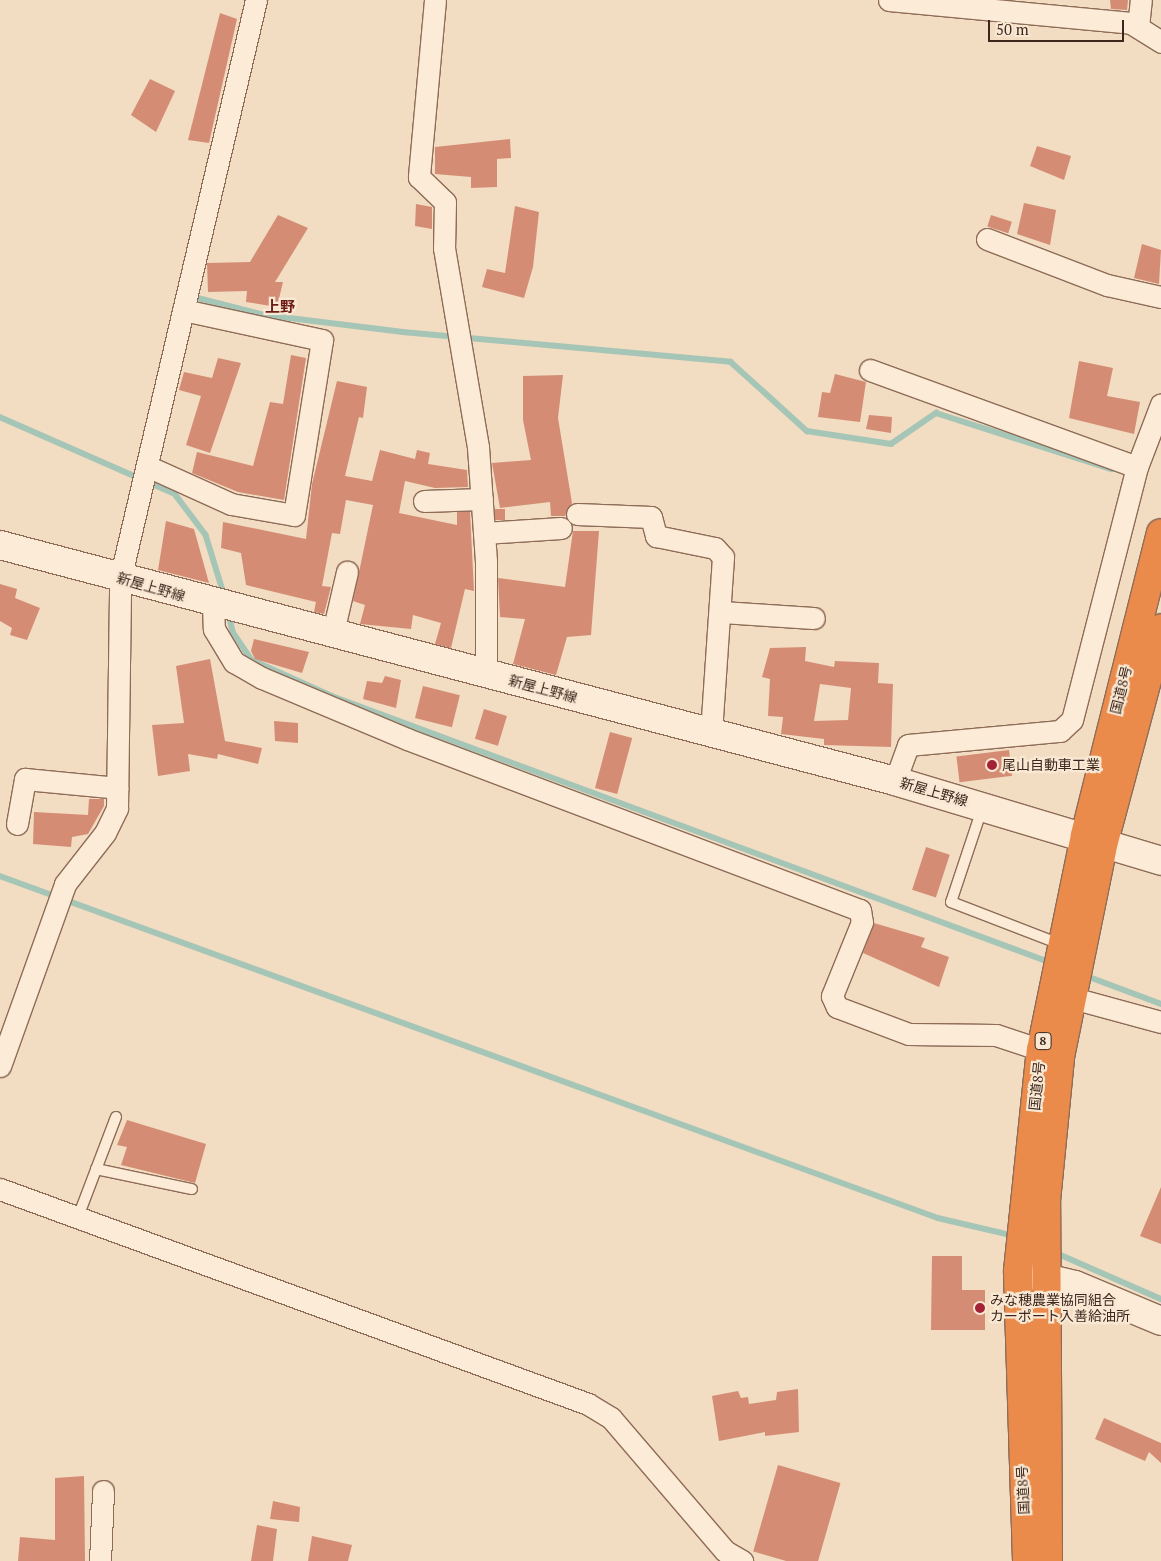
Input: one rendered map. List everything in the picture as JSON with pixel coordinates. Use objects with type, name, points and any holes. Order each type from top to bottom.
[{"type":"highway","name":"国道8号","points":[[1026,1561],[1018,1272],[1041,1050],[1063,995],[1094,838],[1161,533]]},
{"type":"highway","name":"国道8号","points":[[1048,1561],[1046,1201],[1060,1057],[1063,995],[1061,945],[1161,628]]},
{"type":"main road","name":"新屋上野線","points":[[0,545],[213,605],[333,632],[711,735],[896,781],[1094,838],[1161,861]]},
{"type":"main road","points":[[1018,1272],[1075,1285],[1161,1321]]},
{"type":"street","points":[[0,1066],[66,884],[105,833],[117,808],[120,578],[256,0]]},
{"type":"street","points":[[435,0],[419,177],[445,202],[444,248],[478,448],[484,533],[486,673]]},
{"type":"street","points":[[889,0],[1131,22],[1161,42]]},
{"type":"street","points":[[1138,27],[1141,0]]},
{"type":"street","points":[[987,239],[1107,285],[1161,297]]},
{"type":"street","points":[[146,466],[231,504],[294,515],[322,340],[183,310]]},
{"type":"street","points":[[870,370],[1137,467]]},
{"type":"street","points":[[896,781],[908,745],[1060,731],[1072,720],[1137,467],[1161,404]]},
{"type":"street","points":[[424,502],[482,499]]},
{"type":"street","points":[[577,514],[651,517],[656,536],[715,548],[723,557],[721,612],[711,735]]},
{"type":"street","points":[[484,533],[560,528]]},
{"type":"street","points":[[333,632],[347,572]]},
{"type":"street","points":[[213,605],[214,629],[234,662],[262,678],[407,739],[860,910],[862,922],[832,996],[837,1007],[909,1034],[996,1035],[1041,1050]]},
{"type":"street","points":[[721,612],[814,618]]},
{"type":"street","points":[[17,824],[25,779],[118,788]]},
{"type":"street","points":[[1063,995],[1161,1022]]},
{"type":"street","points":[[0,1189],[588,1404],[611,1418],[725,1551],[742,1561]]},
{"type":"street","points":[[100,1561],[103,1491]]},
{"type":"lane","points":[[983,806],[951,902],[1061,945]]},
{"type":"lane","points":[[78,1217],[116,1117]]},
{"type":"lane","points":[[96,1169],[192,1189]]},
{"type":"building","points":[[1110,0],[1128,0],[1127,10],[1111,9]]},
{"type":"building","points":[[220,13],[237,19],[209,143],[188,140]]},
{"type":"building","points":[[150,79],[175,91],[156,132],[131,115]]},
{"type":"building","points":[[510,139],[511,158],[497,159],[497,187],[471,188],[471,177],[435,174],[435,147]]},
{"type":"building","points":[[1037,146],[1071,156],[1064,180],[1030,166]]},
{"type":"building","points":[[1024,203],[1056,210],[1050,245],[1017,234]]},
{"type":"building","points":[[416,204],[432,207],[432,229],[415,226]]},
{"type":"building","points":[[515,206],[539,212],[533,267],[524,298],[482,287],[487,269],[505,273]]},
{"type":"building","points":[[278,215],[308,228],[275,282],[283,282],[277,307],[246,302],[247,291],[208,292],[207,263],[250,262]]},
{"type":"building","points":[[991,215],[1012,222],[1008,233],[987,226]]},
{"type":"building","points":[[1142,244],[1161,250],[1159,284],[1134,278]]},
{"type":"building","points":[[291,355],[306,358],[284,500],[238,492],[192,473],[197,452],[253,466],[270,402],[283,404]]},
{"type":"building","points":[[218,358],[241,363],[210,453],[186,445],[201,396],[179,390],[184,372],[212,378]]},
{"type":"building","points":[[1079,361],[1113,368],[1107,396],[1140,402],[1134,434],[1069,418]]},
{"type":"building","points":[[835,374],[866,382],[860,422],[818,417],[822,392],[830,393]]},
{"type":"building","points":[[563,375],[558,418],[572,503],[565,516],[551,516],[550,502],[500,508],[492,463],[531,460],[523,420],[523,376]]},
{"type":"building","points":[[337,381],[367,387],[363,418],[359,417],[345,476],[372,481],[380,450],[415,459],[417,450],[430,453],[428,464],[467,470],[468,487],[435,488],[405,481],[399,513],[457,525],[457,512],[470,512],[474,591],[465,589],[451,648],[435,644],[441,623],[413,615],[411,629],[360,624],[365,605],[353,601],[373,505],[346,500],[340,534],[332,533],[322,586],[331,587],[324,614],[314,612],[316,602],[246,585],[241,553],[221,548],[223,522],[306,539],[312,484]]},
{"type":"building","points":[[869,415],[892,417],[891,433],[866,429]]},
{"type":"building","points":[[495,509],[505,509],[505,520],[495,520]]},
{"type":"building","points":[[166,521],[194,529],[209,583],[158,570]]},
{"type":"building","points":[[573,531],[599,531],[591,635],[567,637],[556,675],[513,664],[525,619],[500,617],[498,578],[565,587]]},
{"type":"building","points":[[0,584],[17,589],[15,598],[40,608],[27,640],[10,635],[12,628],[0,621]]},
{"type":"building","points":[[254,639],[309,652],[302,673],[255,659],[251,651]]},
{"type":"building","points":[[806,647],[805,661],[834,667],[835,661],[879,663],[878,683],[893,684],[891,747],[824,745],[824,739],[781,734],[783,717],[768,716],[770,679],[762,677],[770,648]],"holes":[[[820,684],[851,688],[848,720],[814,721]]]},
{"type":"building","points":[[210,659],[225,741],[262,748],[258,764],[218,754],[217,759],[188,754],[190,771],[158,776],[152,725],[184,723],[176,666]]},
{"type":"building","points":[[385,676],[401,680],[396,708],[363,699],[367,681],[382,683]]},
{"type":"building","points":[[423,686],[460,695],[452,727],[415,718]]},
{"type":"building","points":[[484,709],[507,716],[498,746],[475,739]]},
{"type":"building","points":[[274,721],[298,723],[298,743],[275,741]]},
{"type":"building","points":[[610,732],[632,738],[617,794],[595,788]]},
{"type":"building","points":[[1009,750],[1012,776],[960,782],[956,756]]},
{"type":"building","points":[[89,799],[104,799],[104,806],[88,834],[72,837],[71,847],[33,844],[34,812],[88,815]]},
{"type":"building","points":[[926,847],[950,855],[936,898],[912,890]]},
{"type":"building","points":[[874,923],[925,938],[921,947],[949,957],[939,987],[863,953]]},
{"type":"building","points":[[127,1120],[206,1144],[195,1183],[121,1165],[127,1147],[117,1145]]},
{"type":"building","points":[[1161,1187],[1161,1244],[1140,1236]]},
{"type":"building","points":[[932,1256],[962,1256],[962,1290],[985,1290],[985,1330],[931,1330]]},
{"type":"building","points":[[798,1389],[799,1432],[765,1436],[765,1432],[719,1441],[712,1396],[738,1391],[741,1398],[748,1397],[749,1404],[776,1400],[777,1392]]},
{"type":"building","points":[[1104,1418],[1161,1443],[1161,1463],[1149,1452],[1145,1461],[1095,1439]]},
{"type":"building","points":[[778,1465],[840,1483],[818,1561],[786,1561],[753,1552]]},
{"type":"building","points":[[84,1476],[85,1561],[18,1561],[20,1537],[55,1540],[55,1478]]},
{"type":"building","points":[[273,1501],[300,1507],[299,1522],[270,1519]]},
{"type":"building","points":[[257,1525],[277,1529],[273,1561],[251,1561]]},
{"type":"building","points":[[312,1536],[352,1545],[348,1561],[308,1561]]},
{"type":"waterway","points":[[198,298],[265,315],[403,332],[731,362],[807,431],[891,444],[936,413],[1111,469]]},
{"type":"waterway","points":[[0,417],[175,494],[206,535],[225,597]]},
{"type":"waterway","points":[[229,614],[233,632],[252,660],[332,696],[1052,963]]},
{"type":"waterway","points":[[0,876],[938,1218],[1015,1236]]},
{"type":"waterway","points":[[1084,975],[1161,1004]]},
{"type":"waterway","points":[[1054,1252],[1161,1299]]},
{"type":"place","name":"尾山自動車工業","points":[[992,765]]},
{"type":"place","name":"みな穂農業協同組合 カーポート入善給油所","points":[[980,1308]]},
{"type":"district","name":"上野","points":[[280,307]]}]
